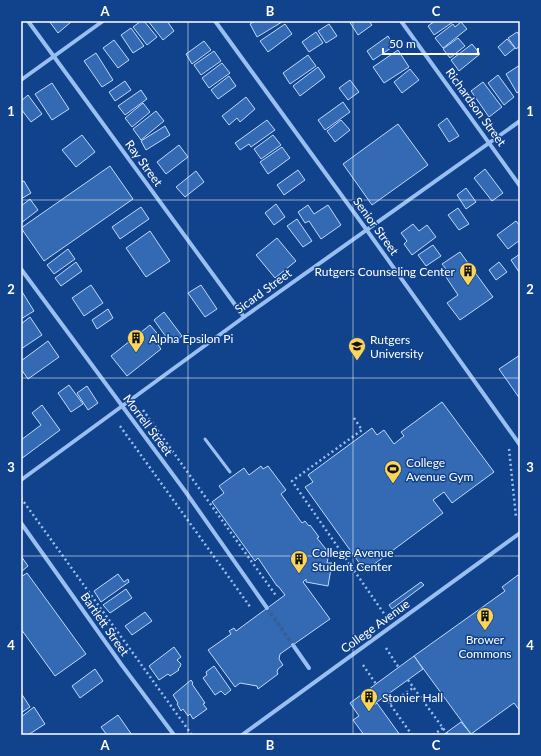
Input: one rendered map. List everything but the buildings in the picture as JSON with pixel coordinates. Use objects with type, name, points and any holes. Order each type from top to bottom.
[{"type":"street","name":"Ray Street","points":[[28,21],[244,317]]},
{"type":"street","points":[[21,80],[103,21]]},
{"type":"street","name":"Senior Street","points":[[214,21],[520,445]]},
{"type":"street","name":"Richardson Street","points":[[401,21],[520,186]]},
{"type":"street","name":"Sicard Street","points":[[21,480],[244,317],[520,121]]},
{"type":"street","name":"Morrell Street","points":[[21,268],[185,491],[267,608]]},
{"type":"street","name":"Bartlett Street","points":[[21,523],[121,664],[174,735]]},
{"type":"street","name":"College Avenue","points":[[242,735],[520,533]]},
{"type":"street","points":[[293,645],[309,668]]},
{"type":"lane","points":[[205,439],[230,472]]},
{"type":"path","points":[[143,410],[277,597]]},
{"type":"path","points":[[354,418],[362,430],[292,481],[385,615]]},
{"type":"path","points":[[120,426],[252,608]]},
{"type":"path","points":[[509,449],[516,517]]},
{"type":"path","points":[[21,498],[192,735]]},
{"type":"path","points":[[386,648],[399,668]]},
{"type":"path","points":[[363,665],[376,684]]},
{"type":"path","points":[[408,680],[448,735]]},
{"type":"path","points":[[390,704],[413,688]]},
{"type":"path","points":[[385,697],[412,735]]},
{"type":"path","points":[[433,735],[443,728]]},
{"type":"tunnel","points":[[267,608],[293,645]]},
{"type":"place","name":"Rutgers Counseling Center","points":[[468,286]]},
{"type":"place","name":"Alpha Epsilon Pi","points":[[136,353]]},
{"type":"place","name":"Rutgers University","points":[[357,361]]},
{"type":"place","name":"College Avenue Gym","points":[[393,484]]},
{"type":"place","name":"College Avenue Student Center","points":[[299,574]]},
{"type":"place","name":"Brower Commons","points":[[485,631]]},
{"type":"place","name":"Stonier Hall","points":[[369,712]]}]
